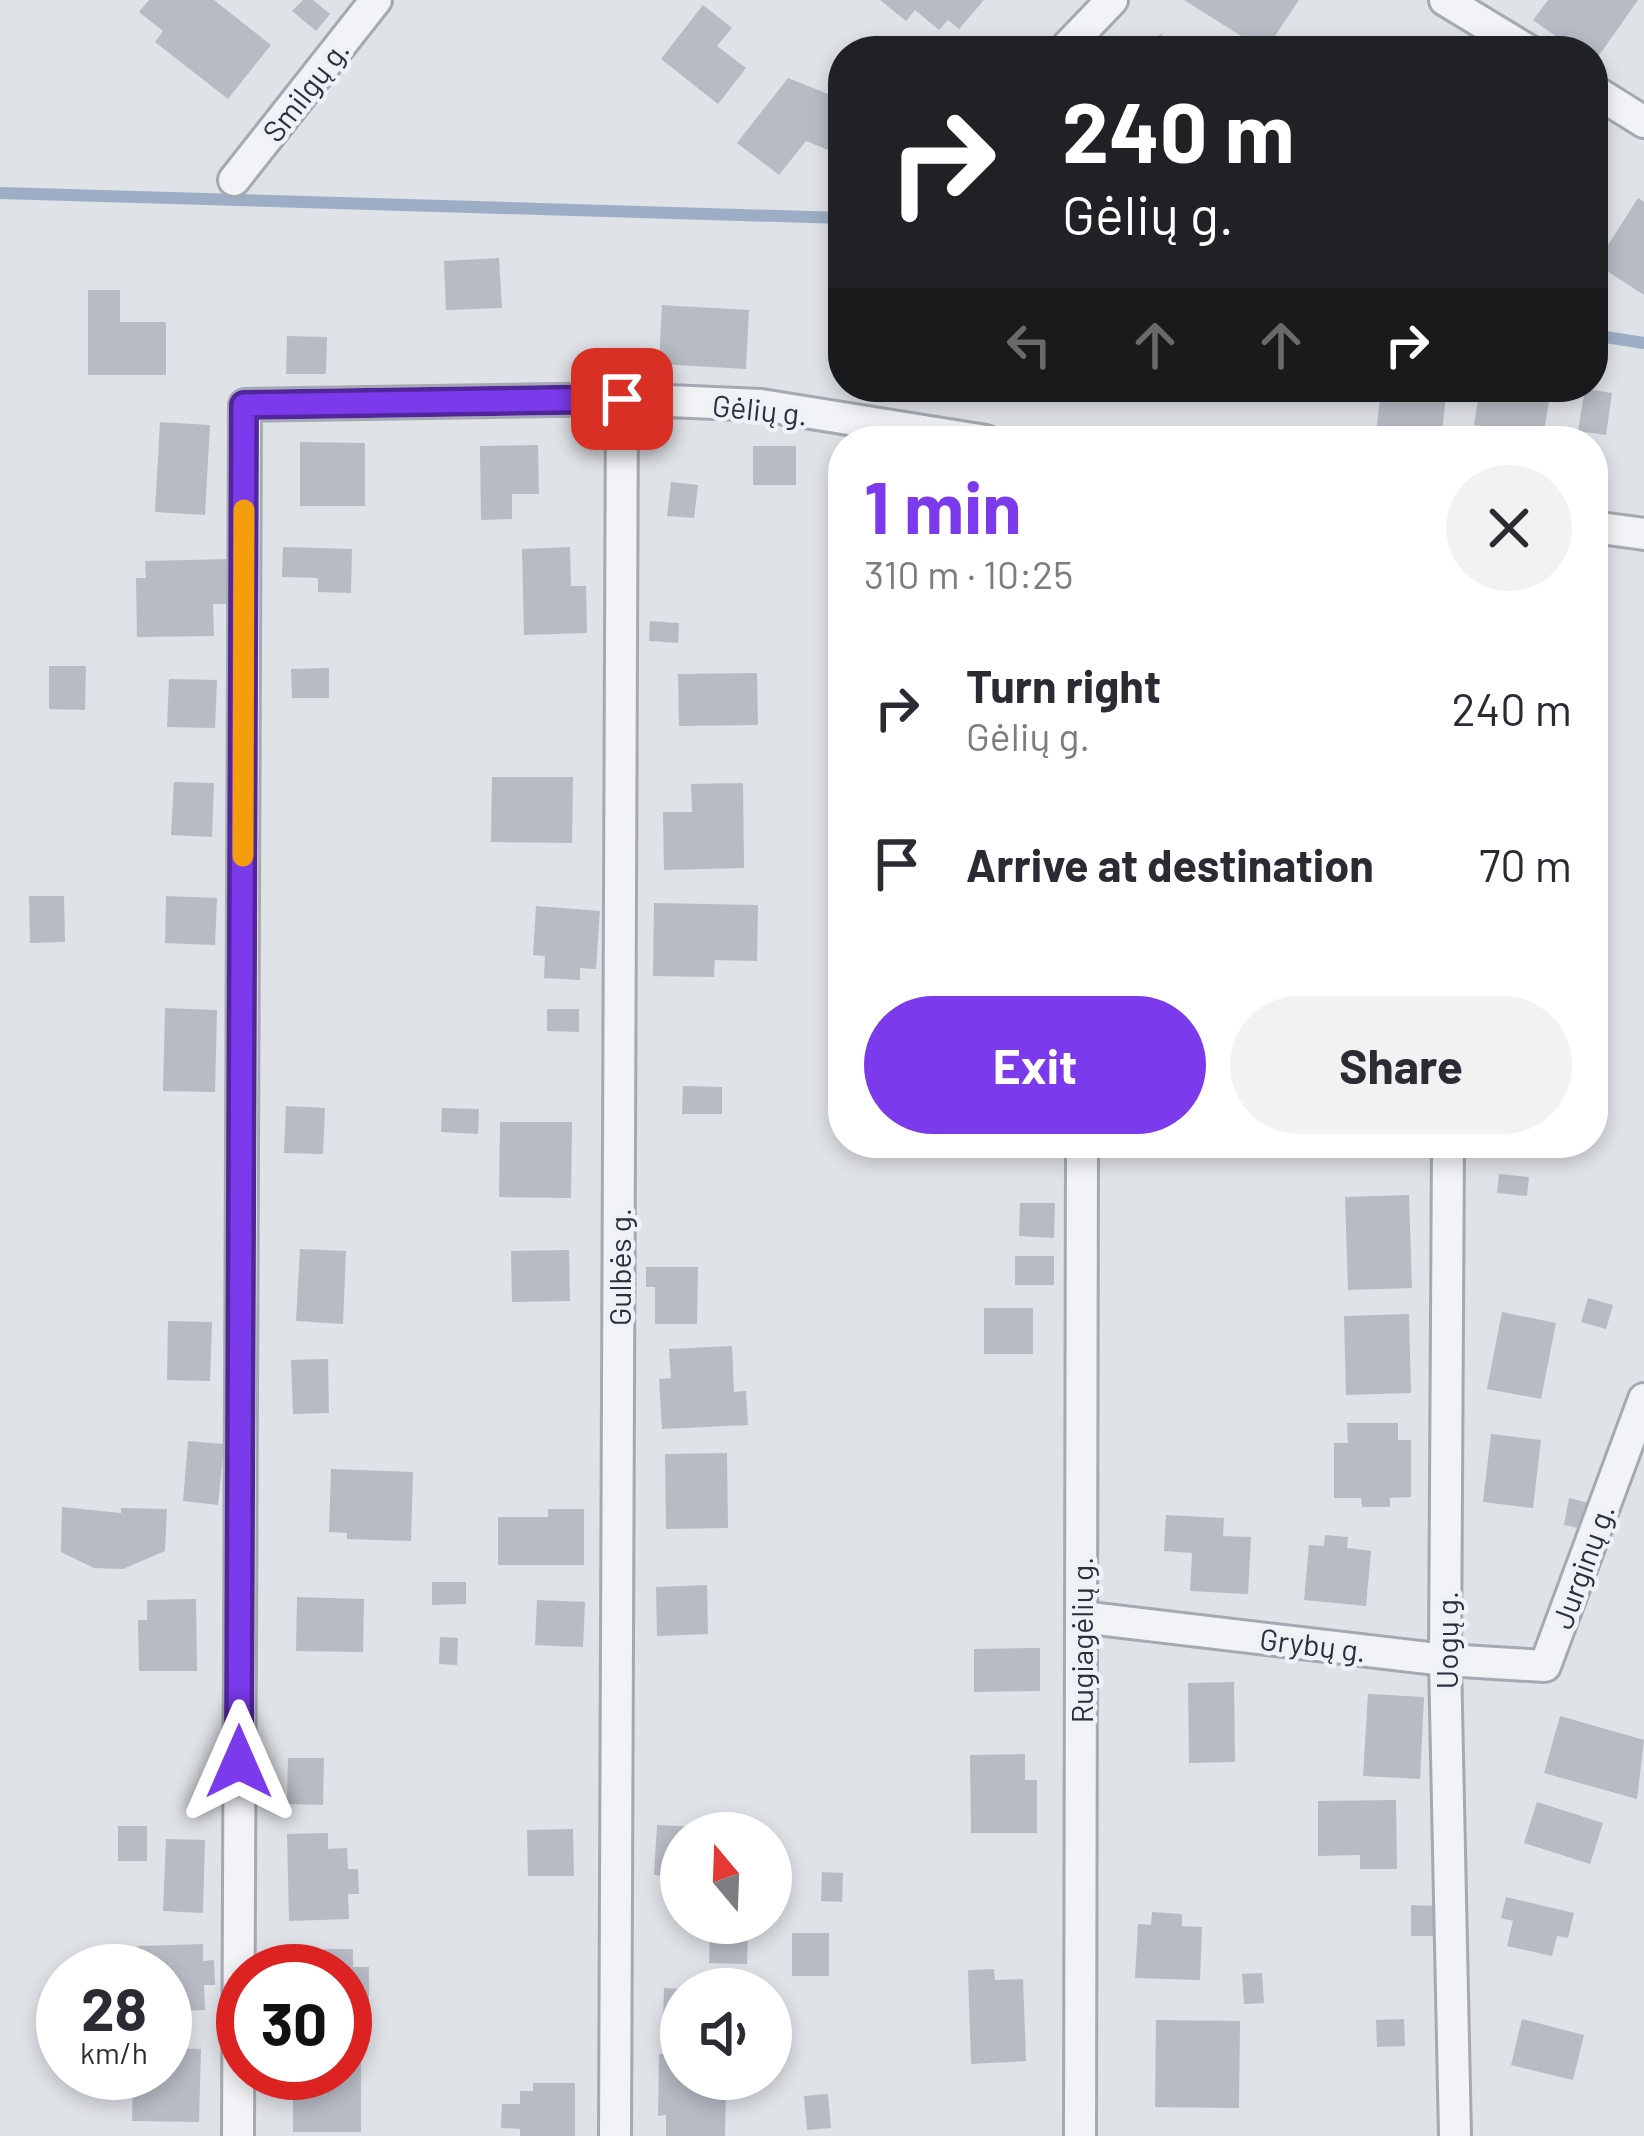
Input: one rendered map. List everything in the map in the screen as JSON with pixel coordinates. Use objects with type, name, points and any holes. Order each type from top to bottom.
[{"type":"street","name":"Smilgų g.","points":[[234,180],[376,0]]},
{"type":"street","points":[[1077,36],[1112,0]]},
{"type":"street","points":[[1445,0],[1504,36]]},
{"type":"street","points":[[1608,99],[1644,122]]},
{"type":"street","name":"Gėlių g.","points":[[238,2136],[244,405],[622,399],[761,405],[892,426]]},
{"type":"street","name":"Gulbės g.","points":[[615,2136],[622,399]]},
{"type":"street","points":[[1608,529],[1644,534]]},
{"type":"street","name":"Rugiagėlių g.","points":[[1080,2136],[1082,1158]]},
{"type":"street","name":"Uogų g.","points":[[1448,1158],[1445,1660],[1455,2136]]},
{"type":"street","name":"Jurginų g.","points":[[1545,1666],[1644,1399]]},
{"type":"street","name":"Grybų g.","points":[[1081,1617],[1445,1660],[1545,1666]]},
{"type":"building","points":[[149,0],[214,0],[271,45],[228,99],[155,42],[163,31],[139,12]]},
{"type":"building","points":[[303,0],[313,0],[330,14],[316,31],[292,11]]},
{"type":"building","points":[[880,0],[984,0],[959,29],[948,20],[939,30],[915,10],[906,21]]},
{"type":"building","points":[[1184,0],[1299,0],[1275,36],[1241,36]]},
{"type":"building","points":[[1548,0],[1638,0],[1608,43],[1608,36],[1556,36],[1533,20]]},
{"type":"building","points":[[703,5],[732,28],[717,46],[746,68],[718,104],[661,59]]},
{"type":"building","points":[[788,78],[828,94],[828,150],[806,141],[779,175],[737,143]]},
{"type":"building","points":[[1638,198],[1644,202],[1644,295],[1608,272],[1608,245]]},
{"type":"building","points":[[499,258],[502,308],[446,310],[444,261]]},
{"type":"building","points":[[88,290],[120,290],[120,322],[166,322],[166,375],[88,375]]},
{"type":"building","points":[[662,305],[749,310],[746,369],[659,364]]},
{"type":"building","points":[[287,336],[327,337],[326,374],[286,374]]},
{"type":"building","points":[[1608,392],[1612,393],[1607,426],[1579,426],[1583,402],[1608,402]]},
{"type":"building","points":[[1380,402],[1445,402],[1443,426],[1377,426]]},
{"type":"building","points":[[1478,402],[1549,402],[1545,426],[1474,425]]},
{"type":"building","points":[[160,422],[210,425],[205,515],[155,512]]},
{"type":"building","points":[[300,442],[365,443],[365,506],[300,506]]},
{"type":"building","points":[[538,445],[539,494],[512,494],[512,519],[481,520],[480,446]]},
{"type":"building","points":[[753,446],[796,446],[796,485],[753,485]]},
{"type":"building","points":[[671,482],[698,485],[694,518],[667,516]]},
{"type":"building","points":[[283,547],[352,549],[351,593],[318,592],[318,578],[282,577]]},
{"type":"building","points":[[570,547],[571,586],[586,586],[587,633],[524,635],[522,549]]},
{"type":"building","points":[[231,559],[232,604],[213,604],[214,636],[137,637],[136,578],[146,578],[145,561]]},
{"type":"building","points":[[650,621],[679,623],[678,643],[649,641]]},
{"type":"building","points":[[49,666],[86,666],[85,710],[49,709]]},
{"type":"building","points":[[329,668],[329,698],[292,698],[291,669]]},
{"type":"building","points":[[757,673],[758,725],[679,726],[678,674]]},
{"type":"building","points":[[169,679],[217,680],[215,728],[167,727]]},
{"type":"building","points":[[492,777],[573,777],[572,843],[491,842]]},
{"type":"building","points":[[174,782],[214,783],[212,837],[171,835]]},
{"type":"building","points":[[743,783],[744,868],[664,870],[663,812],[692,812],[691,784]]},
{"type":"building","points":[[29,896],[64,896],[65,942],[30,943]]},
{"type":"building","points":[[166,896],[217,898],[215,945],[165,943]]},
{"type":"building","points":[[654,903],[758,905],[757,961],[715,960],[714,977],[653,976]]},
{"type":"building","points":[[536,906],[600,911],[596,969],[580,968],[580,980],[544,978],[545,956],[533,955]]},
{"type":"building","points":[[165,1008],[217,1010],[215,1092],[163,1091]]},
{"type":"building","points":[[547,1009],[579,1009],[579,1032],[547,1031]]},
{"type":"building","points":[[683,1086],[722,1087],[722,1114],[682,1114]]},
{"type":"building","points":[[286,1106],[325,1108],[323,1154],[284,1153]]},
{"type":"building","points":[[442,1108],[479,1109],[478,1134],[441,1132]]},
{"type":"building","points":[[500,1122],[572,1122],[571,1198],[499,1197]]},
{"type":"building","points":[[1499,1174],[1529,1177],[1527,1196],[1497,1193]]},
{"type":"building","points":[[1409,1195],[1412,1288],[1348,1290],[1345,1197]]},
{"type":"building","points":[[1020,1203],[1055,1203],[1054,1238],[1019,1236]]},
{"type":"building","points":[[300,1249],[346,1251],[343,1324],[296,1321]]},
{"type":"building","points":[[569,1250],[570,1301],[512,1302],[511,1251]]},
{"type":"building","points":[[1015,1256],[1054,1256],[1054,1285],[1015,1285]]},
{"type":"building","points":[[646,1267],[698,1267],[697,1324],[655,1324],[655,1287],[646,1287]]},
{"type":"building","points":[[1588,1298],[1613,1305],[1606,1329],[1581,1322]]},
{"type":"building","points":[[984,1308],[1033,1308],[1033,1354],[984,1354]]},
{"type":"building","points":[[1502,1312],[1556,1323],[1541,1399],[1487,1389]]},
{"type":"building","points":[[1409,1314],[1411,1393],[1346,1395],[1344,1316]]},
{"type":"building","points":[[168,1321],[212,1322],[210,1381],[167,1380]]},
{"type":"building","points":[[732,1346],[734,1392],[746,1391],[748,1425],[662,1429],[659,1379],[671,1378],[669,1349]]},
{"type":"building","points":[[328,1359],[329,1413],[293,1414],[291,1360]]},
{"type":"building","points":[[1347,1423],[1398,1423],[1398,1440],[1411,1440],[1411,1497],[1390,1498],[1390,1507],[1362,1507],[1361,1498],[1334,1498],[1334,1443],[1348,1443]]},
{"type":"building","points":[[1491,1434],[1541,1440],[1533,1508],[1483,1502]]},
{"type":"building","points":[[188,1441],[224,1444],[218,1505],[183,1501]]},
{"type":"building","points":[[727,1453],[728,1528],[666,1529],[665,1454]]},
{"type":"building","points":[[331,1469],[413,1472],[411,1541],[347,1539],[347,1533],[329,1532]]},
{"type":"building","points":[[1569,1498],[1589,1503],[1583,1529],[1564,1525]]},
{"type":"building","points":[[62,1507],[121,1513],[121,1508],[167,1509],[165,1551],[123,1569],[94,1568],[61,1552]]},
{"type":"building","points":[[548,1509],[584,1509],[584,1565],[498,1565],[498,1517],[548,1517]]},
{"type":"building","points":[[1166,1515],[1224,1518],[1223,1536],[1251,1537],[1248,1594],[1190,1591],[1192,1553],[1164,1551]]},
{"type":"building","points":[[1325,1535],[1348,1537],[1347,1548],[1371,1551],[1366,1606],[1304,1600],[1309,1545],[1324,1546]]},
{"type":"building","points":[[432,1582],[466,1582],[466,1604],[432,1605]]},
{"type":"building","points":[[707,1585],[708,1634],[657,1636],[656,1587]]},
{"type":"building","points":[[297,1597],[364,1599],[363,1652],[296,1651]]},
{"type":"building","points":[[196,1599],[197,1671],[139,1671],[138,1620],[147,1620],[147,1600]]},
{"type":"building","points":[[537,1600],[585,1602],[583,1647],[535,1645]]},
{"type":"building","points":[[440,1637],[458,1638],[457,1665],[439,1664]]},
{"type":"building","points":[[1040,1648],[1040,1691],[974,1692],[974,1649]]},
{"type":"building","points":[[1234,1682],[1235,1762],[1189,1763],[1188,1683]]},
{"type":"building","points":[[1368,1694],[1424,1697],[1420,1779],[1363,1776]]},
{"type":"building","points":[[1560,1716],[1644,1740],[1637,1799],[1544,1773]]},
{"type":"building","points":[[1025,1754],[1025,1780],[1037,1780],[1037,1833],[971,1833],[970,1755]]},
{"type":"building","points":[[288,1758],[324,1758],[323,1805],[287,1804]]},
{"type":"building","points":[[1396,1800],[1397,1869],[1360,1869],[1360,1855],[1318,1856],[1318,1801]]},
{"type":"building","points":[[1537,1802],[1603,1823],[1590,1864],[1524,1843]]},
{"type":"building","points":[[657,1825],[660,1825],[660,1875],[654,1875]]},
{"type":"building","points":[[118,1826],[147,1826],[147,1861],[118,1861]]},
{"type":"building","points":[[573,1829],[574,1876],[528,1876],[527,1830]]},
{"type":"building","points":[[328,1833],[328,1849],[347,1848],[348,1869],[358,1869],[359,1894],[348,1894],[349,1919],[289,1921],[287,1834]]},
{"type":"building","points":[[166,1839],[205,1840],[203,1913],[163,1911]]},
{"type":"building","points":[[822,1872],[843,1873],[842,1902],[821,1901]]},
{"type":"building","points":[[1506,1897],[1574,1913],[1568,1938],[1557,1936],[1552,1956],[1507,1946],[1513,1921],[1501,1918]]},
{"type":"building","points":[[1411,1905],[1434,1906],[1434,1936],[1411,1936]]},
{"type":"building","points":[[1152,1912],[1182,1914],[1182,1926],[1202,1927],[1200,1980],[1135,1978],[1138,1924],[1151,1925]]},
{"type":"building","points":[[792,1933],[829,1933],[829,1976],[792,1976]]},
{"type":"building","points":[[192,1944],[203,1944],[203,1961],[214,1960],[215,1985],[204,1985],[205,2010],[192,2011]]},
{"type":"building","points":[[710,1944],[748,1944],[747,1964],[709,1963]]},
{"type":"building","points":[[994,1969],[995,1980],[1023,1979],[1026,2061],[971,2064],[968,1970]]},
{"type":"building","points":[[1262,1973],[1264,2003],[1244,2004],[1242,1974]]},
{"type":"building","points":[[1404,2019],[1405,2046],[1377,2047],[1376,2020]]},
{"type":"building","points":[[1522,2019],[1584,2035],[1573,2080],[1511,2065]]},
{"type":"building","points":[[1156,2020],[1240,2021],[1239,2108],[1155,2107]]},
{"type":"building","points":[[192,2049],[201,2049],[199,2122],[132,2121],[132,2100],[192,2100]]},
{"type":"building","points":[[660,2054],[660,2100],[726,2100],[725,2136],[666,2136],[666,2115],[658,2116]]},
{"type":"building","points":[[533,2083],[575,2083],[575,2136],[520,2136],[520,2129],[501,2128],[502,2104],[520,2104],[520,2091],[533,2091]]},
{"type":"building","points":[[828,2094],[831,2128],[807,2130],[804,2096]]},
{"type":"building","points":[[293,2100],[361,2100],[361,2132],[293,2132]]},
{"type":"waterway","points":[[0,193],[828,218]]},
{"type":"waterway","points":[[1608,337],[1644,343]]},
{"type":"slow traffic","points":[[243,856],[244,510]]},
{"type":"route","points":[[239,1762],[244,405],[622,399]]}]
